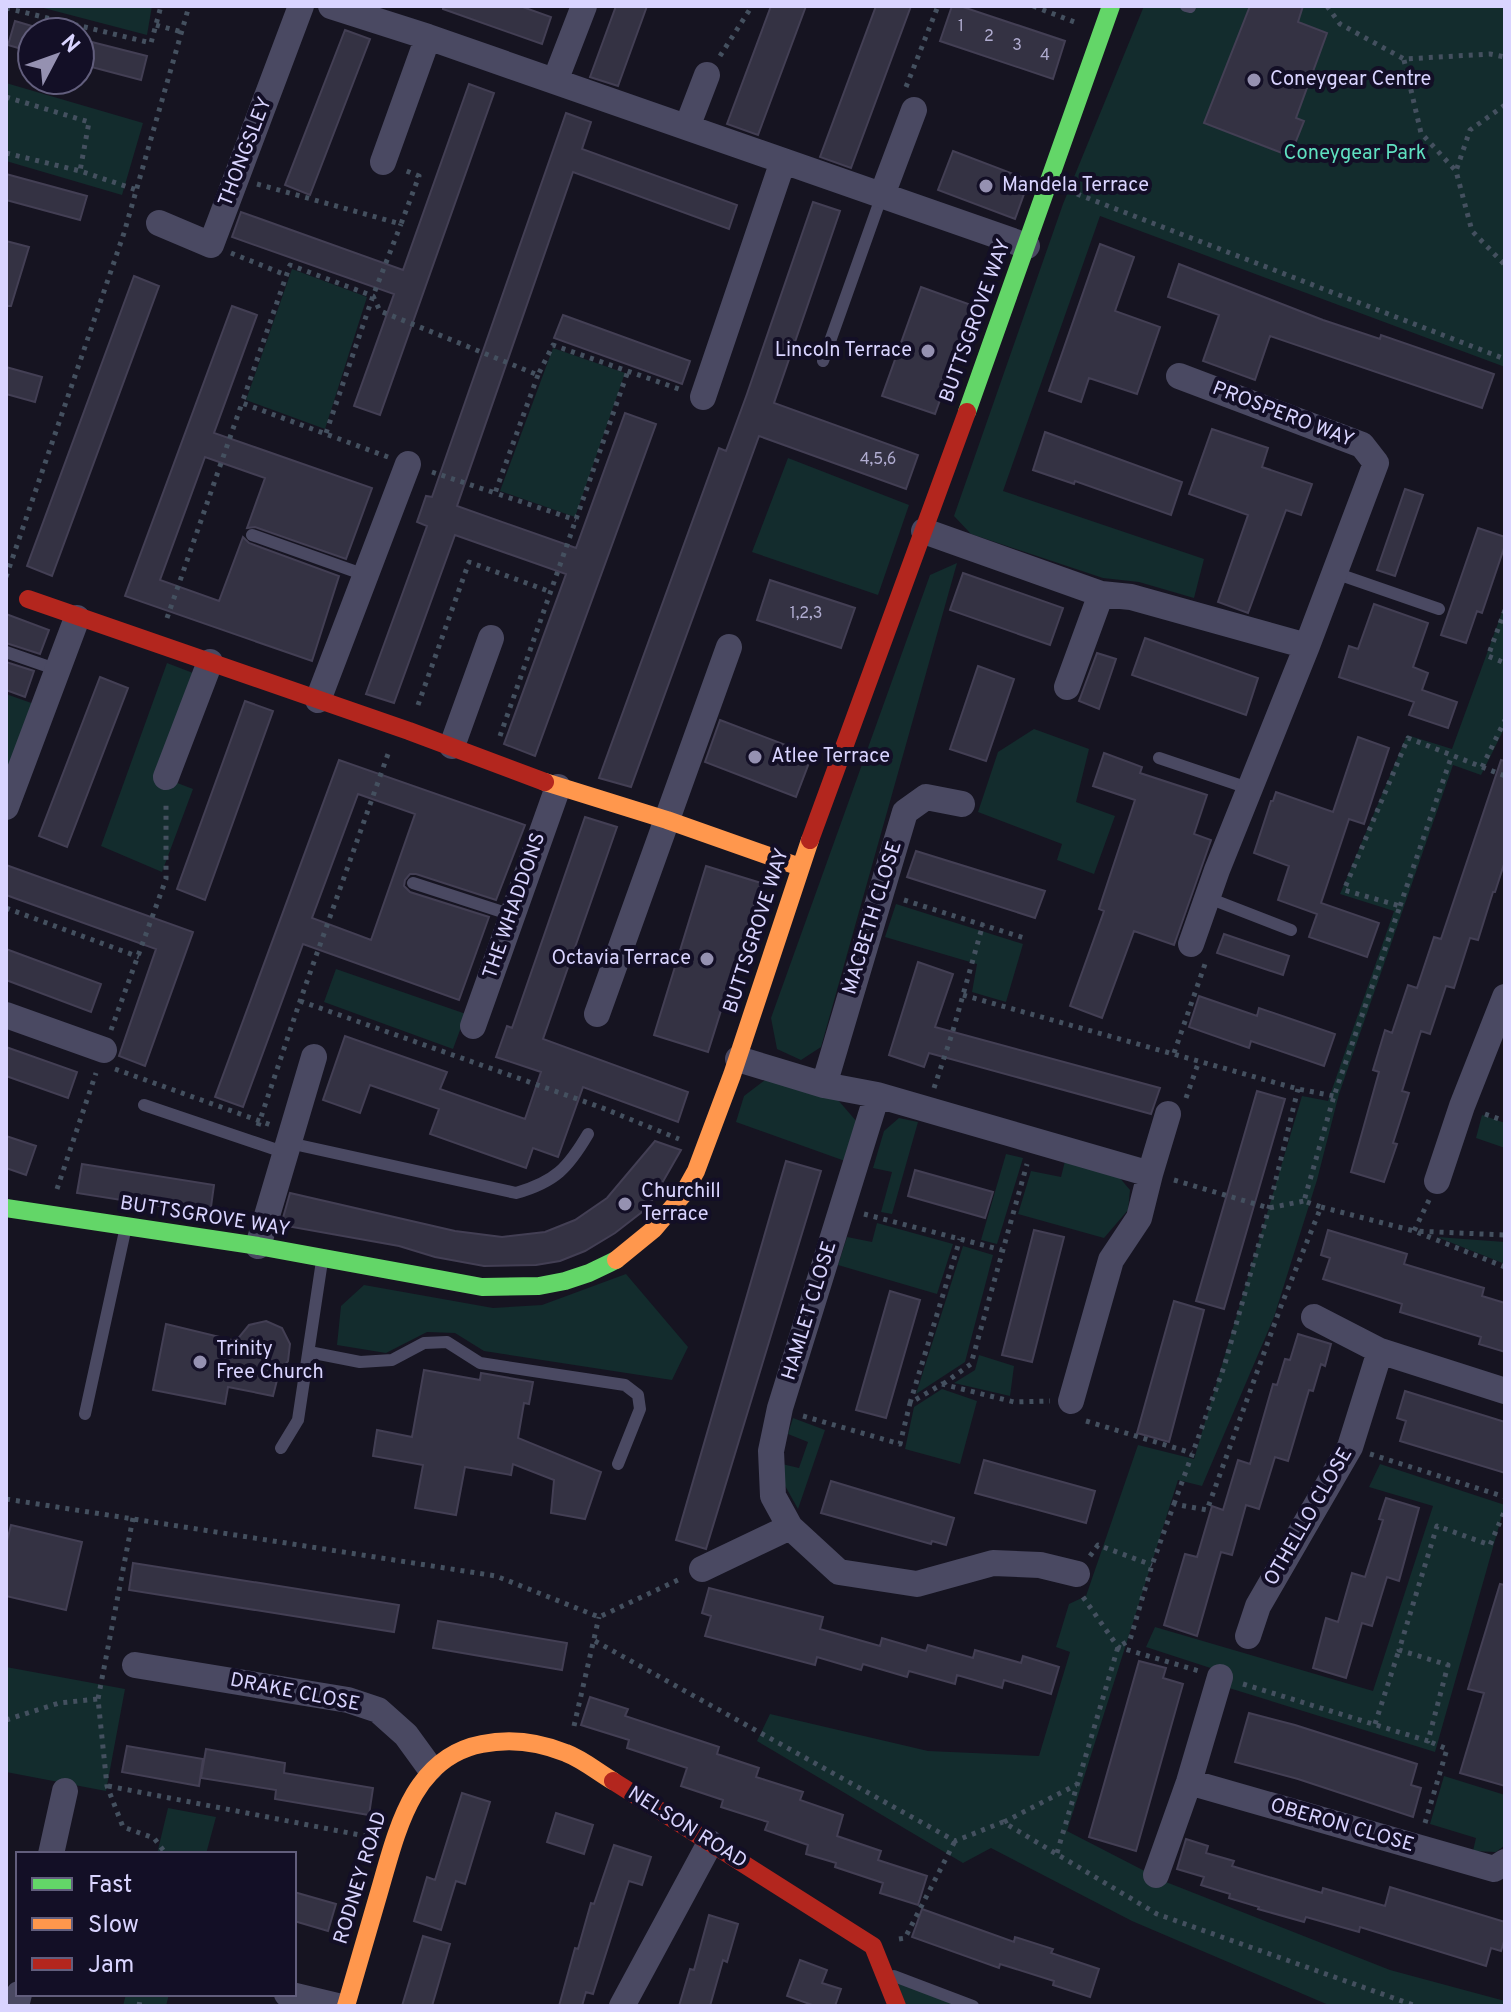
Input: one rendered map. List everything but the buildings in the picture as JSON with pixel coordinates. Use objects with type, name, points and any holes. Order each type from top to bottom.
[{"type":"street","name":"THONGSLEY","points":[[211,245],[301,6]]},
{"type":"street","points":[[331,6],[1027,246]]},
{"type":"street","points":[[555,81],[584,6]]},
{"type":"street","name":"BUTTSGROVE WAY","points":[[6,1208],[258,1246],[482,1287],[511,1289],[564,1283],[596,1270],[652,1233],[677,1204],[706,1149],[800,867],[1050,184],[1111,6]]},
{"type":"street","points":[[383,162],[428,37]]},
{"type":"street","points":[[687,127],[707,75]]},
{"type":"street","points":[[882,195],[914,110]]},
{"type":"street","points":[[703,397],[783,161]]},
{"type":"street","points":[[159,223],[211,245]]},
{"type":"street","name":"PROSPERO WAY","points":[[1179,376],[1362,445],[1376,463],[1307,646],[1206,897],[1191,944]]},
{"type":"street","points":[[318,700],[408,464]]},
{"type":"street","points":[[924,531],[1101,594],[1131,597],[1307,646]]},
{"type":"street","points":[[1067,687],[1101,594]]},
{"type":"street","points":[[28,599],[404,728],[558,787],[667,820],[800,867]]},
{"type":"street","points":[[6,807],[77,618]]},
{"type":"street","points":[[452,746],[491,638]]},
{"type":"street","points":[[597,1014],[729,647]]},
{"type":"street","points":[[166,777],[210,662]]},
{"type":"street","name":"THE WHADDONS","points":[[473,1026],[558,787]]},
{"type":"street","name":"MACBETH CLOSE","points":[[824,1085],[905,812],[926,797],[962,804]]},
{"type":"street","points":[[1437,1181],[1462,1106],[1505,999]]},
{"type":"street","points":[[6,1015],[101,1057]]},
{"type":"street","points":[[258,1246],[314,1057]]},
{"type":"street","points":[[738,1059],[824,1085],[877,1095],[1150,1174]]},
{"type":"street","name":"HAMLET CLOSE","points":[[877,1095],[780,1408],[771,1451],[773,1496],[790,1527],[839,1572],[917,1584],[993,1563],[1040,1565],[1077,1574]]},
{"type":"street","points":[[1071,1401],[1111,1260],[1139,1218],[1168,1114]]},
{"type":"street","points":[[1314,1317],[1380,1351],[1505,1391]]},
{"type":"street","name":"OTHELLO CLOSE","points":[[1248,1636],[1258,1606],[1350,1447],[1380,1351]]},
{"type":"street","points":[[702,1569],[790,1527]]},
{"type":"street","name":"DRAKE CLOSE","points":[[135,1665],[348,1700],[378,1710],[406,1735],[430,1768]]},
{"type":"street","points":[[1156,1875],[1189,1782],[1220,1677]]},
{"type":"street","name":"NELSON ROAD","points":[[430,1768],[457,1751],[486,1744],[520,1741],[568,1753],[873,1946]]},
{"type":"street","name":"RODNEY ROAD","points":[[346,2006],[402,1814],[430,1768]]},
{"type":"street","name":"OBERON CLOSE","points":[[1189,1782],[1418,1848],[1500,1866]]},
{"type":"street","points":[[51,1852],[65,1791]]},
{"type":"street","points":[[622,2006],[710,1843]]},
{"type":"street","points":[[873,1946],[897,2006]]},
{"type":"street","points":[[295,1996],[337,2006]]},
{"type":"lane","points":[[823,361],[882,195]]},
{"type":"lane","points":[[252,535],[365,575]]},
{"type":"lane","points":[[1335,573],[1439,609]]},
{"type":"lane","points":[[6,652],[58,670]]},
{"type":"lane","points":[[1159,758],[1248,788]]},
{"type":"lane","points":[[413,883],[512,915]]},
{"type":"lane","points":[[1206,897],[1291,930]]},
{"type":"lane","points":[[144,1105],[253,1142],[289,1143],[516,1193],[538,1187],[557,1176],[573,1160],[588,1134]]},
{"type":"lane","points":[[85,1414],[126,1227]]},
{"type":"lane","points":[[281,1448],[298,1420],[323,1258]]},
{"type":"lane","points":[[309,1352],[360,1362],[392,1360],[424,1343],[447,1342],[480,1363],[625,1385],[638,1395],[640,1409],[618,1464]]},
{"type":"lane","points":[[885,1973],[973,2006]]},
{"type":"path","points":[[6,8],[151,43],[161,6]]},
{"type":"path","points":[[6,578],[137,190],[189,6]]},
{"type":"path","points":[[707,75],[752,6]]},
{"type":"path","points":[[1033,6],[1102,32]]},
{"type":"path","points":[[1327,6],[1340,24],[1404,59],[1490,54],[1505,57]]},
{"type":"path","points":[[156,25],[182,32]]},
{"type":"path","points":[[1404,59],[1421,133],[1456,171],[1472,231],[1505,265]]},
{"type":"path","points":[[6,97],[89,122],[80,171]]},
{"type":"path","points":[[1456,171],[1470,130],[1505,105]]},
{"type":"path","points":[[6,153],[80,171],[137,190]]},
{"type":"path","points":[[326,433],[373,296],[419,176],[383,162]]},
{"type":"path","points":[[237,179],[401,224]]},
{"type":"path","points":[[1050,184],[1505,359]]},
{"type":"path","points":[[211,245],[286,275]]},
{"type":"path","points":[[158,644],[290,265],[373,296],[380,311],[538,375]]},
{"type":"path","points":[[495,493],[538,375],[553,345],[703,397]]},
{"type":"path","points":[[491,761],[628,371]]},
{"type":"path","points":[[242,403],[408,464],[576,520]]},
{"type":"path","points":[[253,1142],[300,1001],[469,562],[551,592]]},
{"type":"path","points":[[1505,610],[1488,656],[1505,663]]},
{"type":"path","points":[[1482,767],[1505,720]]},
{"type":"path","points":[[1400,906],[1344,890],[1408,738],[1505,776]]},
{"type":"path","points":[[1304,1201],[1334,1096],[1452,755]]},
{"type":"path","points":[[48,1216],[101,1057],[166,879],[166,777]]},
{"type":"path","points":[[880,892],[1024,938]]},
{"type":"path","points":[[6,908],[139,957]]},
{"type":"path","points":[[927,1110],[983,924]]},
{"type":"path","points":[[1174,1053],[1207,958],[1191,944]]},
{"type":"path","points":[[963,995],[1298,1089],[1334,1096]]},
{"type":"path","points":[[300,1001],[600,1107],[706,1149]]},
{"type":"path","points":[[101,1057],[260,1121],[289,1143]]},
{"type":"path","points":[[1168,1114],[1184,1103],[1199,1061]]},
{"type":"path","points":[[1057,1853],[1118,1647],[1130,1640],[1152,1565],[1224,1367],[1269,1208],[1298,1089]]},
{"type":"path","points":[[910,1403],[971,1364],[1033,1140]]},
{"type":"path","points":[[1150,1174],[1269,1208],[1304,1201],[1414,1231],[1505,1267]]},
{"type":"path","points":[[1174,1504],[1207,1510],[1281,1306],[1321,1207]]},
{"type":"path","points":[[842,1208],[1002,1250]]},
{"type":"path","points":[[1414,1231],[1505,1235]]},
{"type":"path","points":[[780,1408],[900,1444],[960,1239]]},
{"type":"path","points":[[942,1384],[1014,1402],[1071,1401],[1086,1421],[1192,1453]]},
{"type":"path","points":[[1350,1447],[1505,1497]]},
{"type":"path","points":[[6,1499],[496,1576],[599,1617],[702,1569]]},
{"type":"path","points":[[1375,1724],[1437,1526],[1490,1545],[1505,1510]]},
{"type":"path","points":[[133,1518],[98,1699],[107,1786],[123,1827],[154,1838],[164,1852]]},
{"type":"path","points":[[568,1753],[599,1617]]},
{"type":"path","points":[[595,1641],[955,1841]]},
{"type":"path","points":[[1118,1647],[1375,1724],[1447,1749],[1418,1848]]},
{"type":"path","points":[[1399,1650],[1448,1665],[1428,1741]]},
{"type":"path","points":[[6,1720],[59,1703],[98,1699]]},
{"type":"path","points":[[873,1946],[905,1938],[955,1841],[1003,1822],[1076,1785]]},
{"type":"path","points":[[107,1786],[394,1841]]},
{"type":"path","points":[[1003,1822],[1157,1914],[1416,2006]]},
{"type":"green space","points":[[36,6],[152,6],[147,35],[96,22],[96,16],[74,16]]},
{"type":"green space","name":"Coneygear Park","points":[[1144,6],[1505,6],[1505,367],[1100,216],[1003,491],[1204,559],[1194,598],[1139,582],[1103,578],[971,534],[954,516],[1063,204]]},
{"type":"green space","points":[[6,83],[16,86],[16,96],[51,96],[143,123],[122,195],[6,161]]},
{"type":"green space","points":[[292,269],[367,297],[325,429],[246,400]]},
{"type":"green space","points":[[553,348],[625,373],[575,517],[500,491]]},
{"type":"green space","points":[[788,458],[909,505],[878,595],[752,552]]},
{"type":"green space","points":[[957,563],[821,1047],[801,1060],[777,1049],[771,1018],[930,575]]},
{"type":"green space","points":[[1505,604],[1505,727],[1481,775],[1453,765],[1339,1094],[1317,1180],[1274,1317],[1202,1486],[1178,1480],[1067,1831],[1166,1882],[1390,1970],[1505,2001],[1505,2006],[1331,2006],[1132,1921],[991,1848],[963,1863],[757,1741],[770,1714],[928,1751],[1039,1756],[1070,1652],[1056,1647],[1069,1604],[1086,1596],[1138,1445],[1194,1459],[1302,1096],[1328,1101],[1394,911],[1340,894],[1407,735],[1452,749]]},
{"type":"green space","points":[[167,663],[193,673],[159,776],[193,789],[162,872],[101,846]]},
{"type":"green space","points":[[6,694],[37,705],[6,789]]},
{"type":"green space","points":[[1034,729],[1089,749],[1076,802],[1115,816],[1094,874],[1057,860],[1062,844],[978,812],[998,752]]},
{"type":"green space","points":[[896,904],[1023,944],[1006,1002],[972,992],[977,964],[885,937]]},
{"type":"green space","points":[[336,969],[466,1014],[453,1049],[324,1002]]},
{"type":"green space","points":[[765,1080],[838,1100],[857,1122],[845,1161],[736,1122],[744,1096]]},
{"type":"green space","points":[[1482,1115],[1505,1123],[1505,1148],[1476,1138]]},
{"type":"green space","points":[[899,1118],[918,1122],[892,1214],[881,1212],[892,1172],[873,1168],[884,1131]]},
{"type":"green space","points":[[1006,1154],[1023,1158],[997,1244],[981,1240]]},
{"type":"green space","points":[[1065,1161],[1119,1177],[1130,1190],[1128,1210],[1104,1238],[1018,1214],[1031,1171],[1061,1177]]},
{"type":"green space","points":[[877,1223],[953,1244],[937,1294],[838,1265],[847,1237],[872,1242]]},
{"type":"green space","points":[[1437,1237],[1505,1242],[1505,1264]]},
{"type":"green space","points":[[963,1246],[993,1255],[965,1362],[916,1394]]},
{"type":"green space","points":[[626,1274],[688,1347],[672,1380],[484,1351],[455,1333],[427,1332],[386,1353],[337,1345],[341,1306],[364,1285],[493,1308],[542,1305]]},
{"type":"green space","points":[[979,1355],[1014,1366],[1010,1396],[954,1383],[975,1370]]},
{"type":"green space","points":[[942,1389],[977,1401],[960,1464],[905,1449],[914,1407]]},
{"type":"green space","points":[[793,1418],[825,1430],[798,1509],[783,1482],[782,1464],[799,1468],[808,1442],[788,1434]]},
{"type":"green space","points":[[1380,1464],[1505,1505],[1435,1752],[1229,1688],[1232,1675],[1146,1647],[1155,1627],[1373,1691],[1433,1506],[1369,1487]]},
{"type":"green space","points":[[6,1667],[125,1689],[106,1791],[6,1772]]},
{"type":"green space","points":[[1444,1776],[1505,1795],[1505,1845],[1496,1852],[1473,1851],[1476,1838],[1430,1824]]},
{"type":"green space","points":[[168,1808],[216,1817],[207,1852],[157,1852]]},
{"type":"green space","points":[[892,1981],[963,2006],[901,2006]]},
{"type":"green space","points":[[126,1996],[168,1996],[166,2006],[123,2006]]},
{"type":"traffic: fast","points":[[967,412],[1111,6]]},
{"type":"traffic: fast","points":[[6,1208],[258,1246],[482,1287],[539,1286],[565,1281],[616,1260]]},
{"type":"traffic: slow","points":[[545,782],[667,820],[800,867]]},
{"type":"traffic: slow","points":[[616,1260],[654,1229],[682,1196],[696,1171],[732,1075],[810,840]]},
{"type":"traffic: slow","points":[[346,2006],[393,1843],[412,1799],[439,1764],[459,1752],[482,1744],[525,1742],[572,1756],[613,1781]]},
{"type":"traffic: jam","points":[[810,840],[967,412]]},
{"type":"traffic: jam","points":[[28,599],[409,731],[545,782]]},
{"type":"traffic: jam","points":[[613,1781],[873,1946],[897,2006]]},
{"type":"place","name":"Coneygear Centre","points":[[1254,80]]},
{"type":"place","name":"Mandela Terrace","points":[[986,186]]},
{"type":"place","name":"Lincoln Terrace","points":[[928,351]]},
{"type":"place","name":"Atlee Terrace","points":[[755,757]]},
{"type":"place","name":"Octavia Terrace","points":[[707,959]]},
{"type":"place","name":"Churchill Terrace","points":[[625,1204]]},
{"type":"place","name":"Trinity Free Church","points":[[200,1362]]}]
